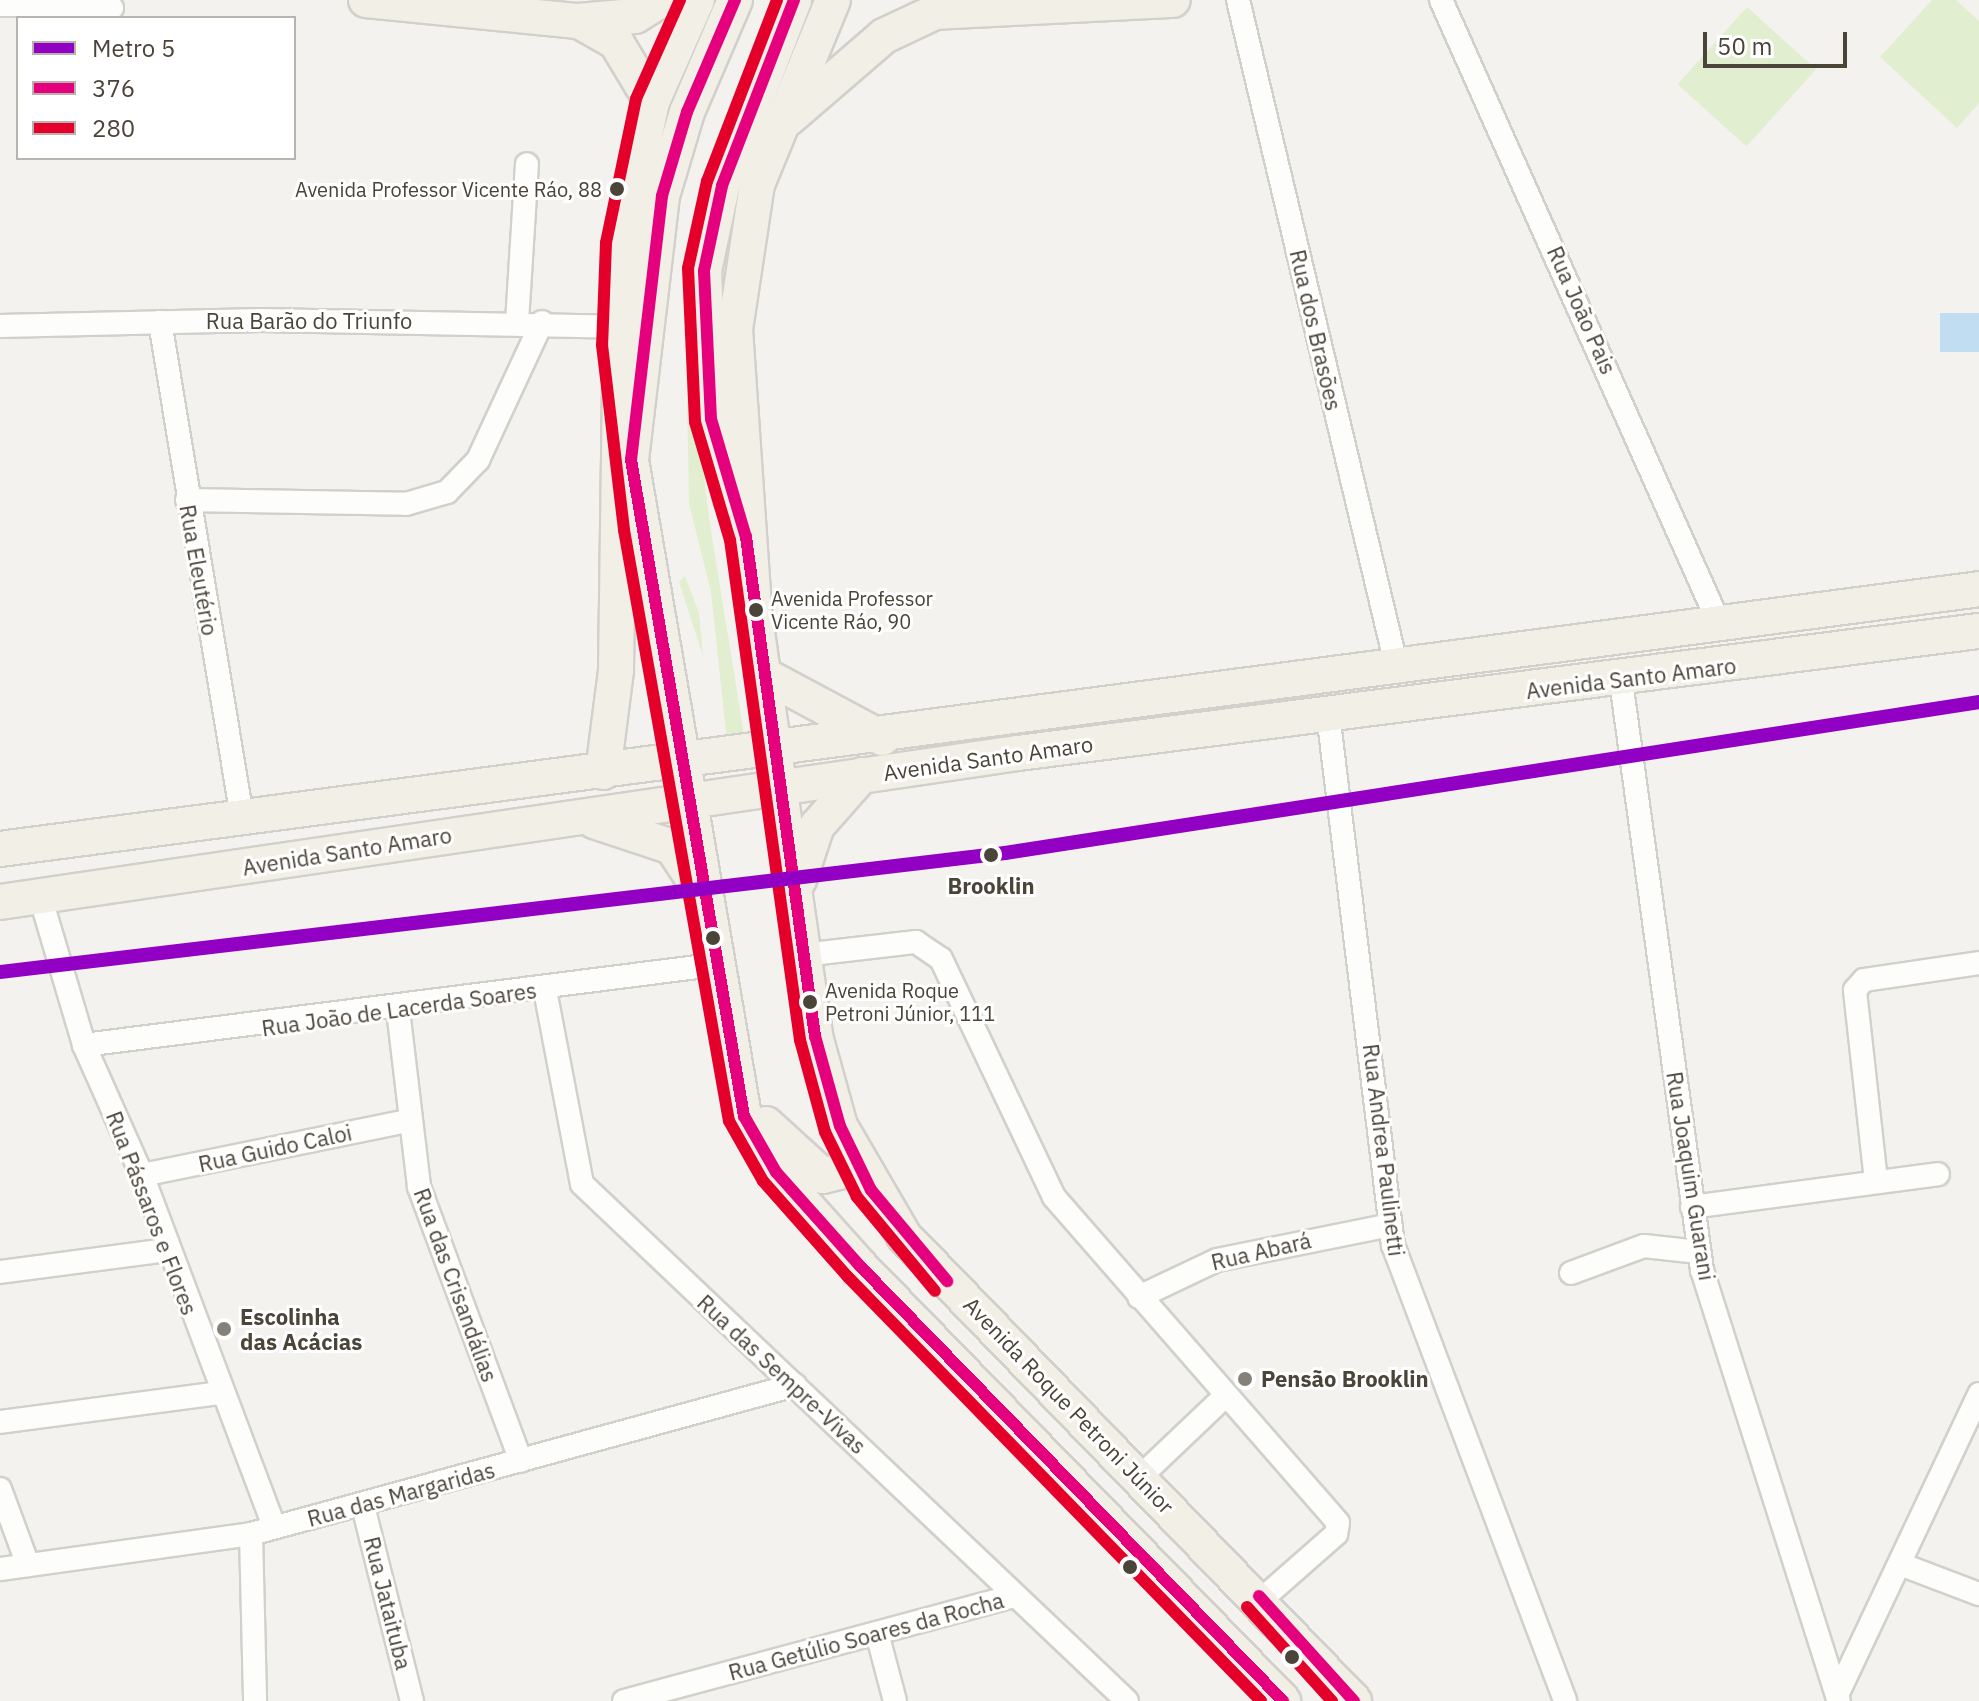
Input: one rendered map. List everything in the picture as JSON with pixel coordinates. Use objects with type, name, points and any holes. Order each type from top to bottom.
[{"type":"main road","points":[[366,0],[578,21],[635,16],[661,0]]},
{"type":"main road","points":[[603,772],[614,722],[618,335],[622,245],[652,102],[697,0]]},
{"type":"main road","points":[[631,460],[662,196],[692,98],[735,0]]},
{"type":"main road","points":[[746,537],[711,419],[704,271],[722,186],[794,0]]},
{"type":"main road","points":[[746,537],[737,286],[757,184],[833,0]]},
{"type":"main road","points":[[813,48],[852,0]]},
{"type":"main road","points":[[782,124],[884,36],[935,12],[1173,0]]},
{"type":"main road","points":[[578,21],[616,42],[652,102]]},
{"type":"main road","points":[[618,335],[640,527],[691,802],[713,965],[738,1085],[755,1141],[776,1172],[1283,1701]]},
{"type":"main road","points":[[617,629],[640,527]]},
{"type":"main road","name":"Avenida Roque Petroni Júnior","points":[[746,537],[815,1036],[851,1153],[904,1236],[1139,1478],[1262,1599],[1354,1701]]},
{"type":"main road","name":"Avenida Santo Amaro","points":[[0,849],[883,738],[1395,660],[1979,589]]},
{"type":"main road","name":"Avenida Santo Amaro","points":[[0,902],[862,775],[1328,714],[1621,681],[1979,631]]},
{"type":"main road","points":[[764,675],[883,738]]},
{"type":"main road","points":[[796,892],[817,826],[862,775]]},
{"type":"main road","points":[[575,816],[672,847],[705,899]]},
{"type":"main road","points":[[738,1085],[809,1170],[832,1175],[851,1153]]},
{"type":"street","name":"Rua dos Brasões","points":[[1238,0],[1395,660]]},
{"type":"street","name":"Rua João Pais","points":[[1441,0],[1718,621]]},
{"type":"street","points":[[0,5],[112,8]]},
{"type":"street","points":[[517,322],[527,164]]},
{"type":"street","name":"Rua Barão do Triunfo","points":[[0,326],[160,322],[542,322],[618,335]]},
{"type":"street","name":"Rua Eleutério","points":[[160,322],[187,500],[242,817]]},
{"type":"street","points":[[187,500],[406,504],[447,492],[478,460],[542,322]]},
{"type":"street","name":"Rua Joaquim Guarani","points":[[1621,681],[1699,1252],[1838,1698]]},
{"type":"street","name":"Rua Andrea Paulinetti","points":[[1328,714],[1390,1225],[1403,1281],[1565,1701]]},
{"type":"street","name":"Rua Pássaros e Flores","points":[[40,896],[84,1045],[142,1175],[221,1393],[274,1527]]},
{"type":"street","points":[[803,955],[916,942],[933,948],[1049,1189],[1139,1297],[1338,1523],[1336,1534],[1262,1599]]},
{"type":"street","points":[[1876,1181],[1855,990],[1864,980],[1979,963]]},
{"type":"street","name":"Rua João de Lacerda Soares","points":[[84,1045],[398,1010],[713,965]]},
{"type":"street","name":"Rua das Sempre-Vivas","points":[[545,990],[582,1184],[1127,1701]]},
{"type":"street","name":"Rua das Crisandálias","points":[[398,1010],[408,1121],[419,1187],[521,1461]]},
{"type":"street","name":"Rua Guido Caloi","points":[[142,1175],[408,1121]]},
{"type":"street","points":[[1692,1207],[1938,1174]]},
{"type":"street","name":"Rua Abará","points":[[1139,1297],[1217,1260],[1390,1225]]},
{"type":"street","points":[[1571,1273],[1644,1246],[1699,1252]]},
{"type":"street","points":[[0,1272],[168,1250]]},
{"type":"street","name":"Rua das Margaridas","points":[[0,1569],[251,1534],[363,1506],[795,1385]]},
{"type":"street","points":[[0,1422],[221,1393]]},
{"type":"street","points":[[1838,1698],[1979,1394]]},
{"type":"street","points":[[1139,1478],[1225,1396]]},
{"type":"street","points":[[0,1489],[28,1565]]},
{"type":"street","name":"Rua Jataituba","points":[[363,1506],[412,1701]]},
{"type":"street","points":[[251,1534],[255,1701]]},
{"type":"street","points":[[1900,1564],[1979,1594]]},
{"type":"street","name":"Rua Getúlio Soares da Rocha","points":[[628,1701],[1014,1596]]},
{"type":"street","points":[[877,1633],[895,1701]]},
{"type":"green space","points":[[1932,0],[1956,0],[1979,21],[1979,103],[1957,128],[1880,57]]},
{"type":"green space","points":[[1747,7],[1816,69],[1747,147],[1677,84]]},
{"type":"green space","points":[[686,337],[711,531],[745,741],[727,741],[711,592],[689,503]]},
{"type":"green space","points":[[685,576],[699,613],[703,656],[679,582]]},
{"type":"water","points":[[1940,313],[1979,313],[1979,352],[1940,352]]},
{"type":"metro line","name":"5","points":[[0,972],[1005,853],[1979,702]]},
{"type":"transit line","name":"280","points":[[680,0],[636,99],[606,243],[602,345],[624,530],[729,1121],[763,1181],[848,1277],[1261,1701]]},
{"type":"transit line","name":"376","points":[[735,0],[687,112],[662,196],[631,460],[744,1116],[776,1172],[860,1266],[1283,1701]]},
{"type":"transit line","name":"280","points":[[777,0],[707,181],[688,268],[695,422],[730,540],[800,1040],[825,1132],[857,1197],[935,1291]]},
{"type":"transit line","name":"376","points":[[794,0],[722,186],[704,271],[711,419],[746,537],[815,1036],[840,1126],[871,1190],[947,1281]]},
{"type":"transit line","name":"376","points":[[1259,1596],[1354,1701]]},
{"type":"transit line","name":"280","points":[[1247,1607],[1332,1701]]},
{"type":"place","name":"Avenida Professor Vicente Ráo, 88","points":[[617,189]]},
{"type":"place","name":"Avenida Professor Vicente Ráo, 90","points":[[756,610]]},
{"type":"place","name":"Brooklin","points":[[991,855]]},
{"type":"place","name":"Avenida Roque Petroni Júnior, 111","points":[[810,1002]]},
{"type":"place","name":"Escolinha das Acácias","points":[[224,1329]]},
{"type":"place","name":"Pensão Brooklin","points":[[1245,1379]]}]
